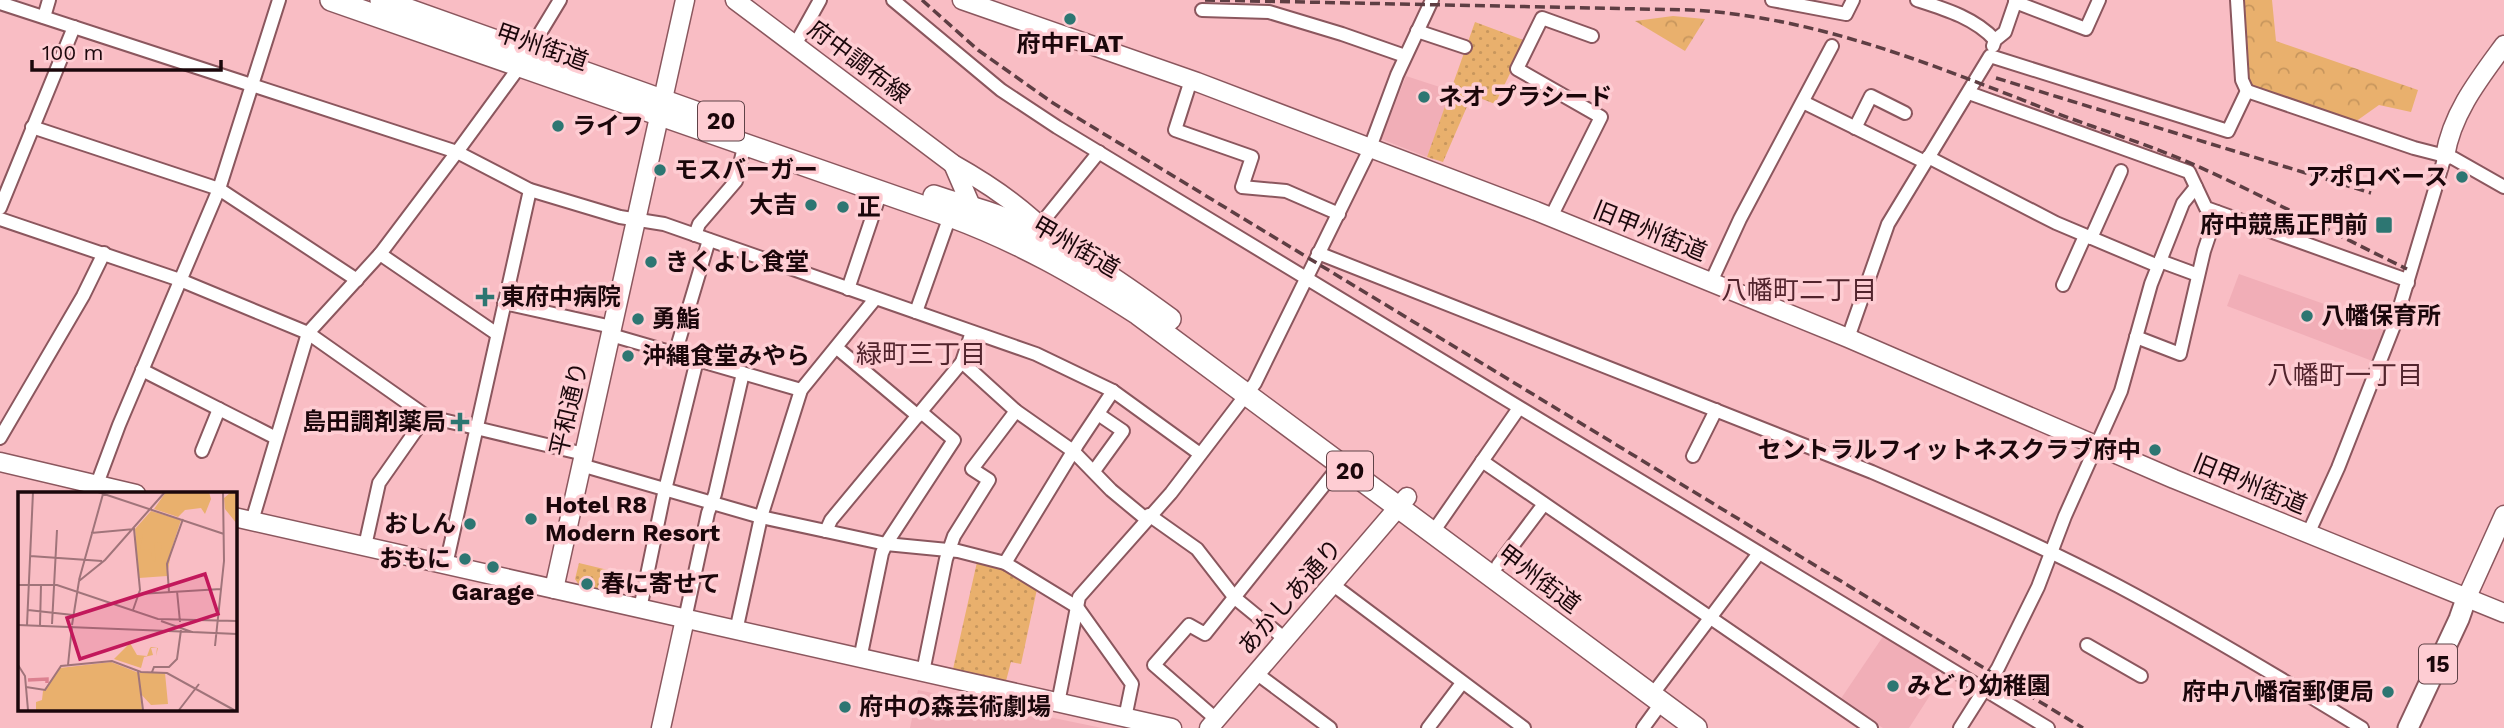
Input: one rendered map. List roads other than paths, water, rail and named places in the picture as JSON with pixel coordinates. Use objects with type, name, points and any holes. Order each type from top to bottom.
[{"type":"highway","name":"甲州街道","points":[[331,0],[524,60],[957,208],[1027,229],[1059,246],[1146,302],[1341,464],[1403,502]]},
{"type":"highway","name":"甲州街道","points":[[381,0],[524,60]]},
{"type":"highway","name":"甲州街道","points":[[661,108],[683,122],[881,191],[957,208],[992,232],[1031,250],[1097,288],[1251,388],[1658,695],[1714,728]]},
{"type":"highway","name":"甲州街道","points":[[1437,527],[1498,565],[1696,728]]},
{"type":"main road","name":"15","points":[[2408,728],[2466,599]]},
{"type":"street","points":[[44,17],[49,0]]},
{"type":"street","points":[[97,484],[219,189],[279,0]]},
{"type":"street","points":[[560,0],[524,60],[380,254],[307,333],[276,438],[243,519],[1172,728]]},
{"type":"street","name":"平和通り","points":[[554,589],[685,0]]},
{"type":"street","name":"府中調布線","points":[[734,0],[953,164],[1040,225],[1059,246]]},
{"type":"street","points":[[795,45],[820,0]]},
{"type":"street","points":[[893,0],[1001,90],[1099,152],[2048,728]]},
{"type":"street","points":[[1058,703],[1079,597],[1171,493],[1251,388],[1339,214],[1370,146],[1405,56],[1432,0]]},
{"type":"street","points":[[1772,0],[1846,14],[1853,0]]},
{"type":"street","points":[[1917,0],[1956,13],[1988,32],[1995,40]]},
{"type":"street","points":[[1956,13],[1961,0]]},
{"type":"street","points":[[1848,338],[1888,223],[1969,93],[1990,56],[1995,40],[2005,32],[2015,1],[2086,29],[2099,0]]},
{"type":"street","points":[[2237,0],[2242,80],[2247,91],[2414,148],[2453,158],[2504,187]]},
{"type":"street","name":"旧甲州街道","points":[[970,1],[1191,79],[1551,217],[1848,338],[2096,446],[2504,613]]},
{"type":"street","points":[[0,3],[457,152],[530,190],[620,217],[664,224],[1036,354],[1113,391],[1200,454]]},
{"type":"street","points":[[1202,10],[1269,12],[1405,56]]},
{"type":"street","points":[[1551,217],[1601,117],[1517,69],[1542,18],[1592,36]]},
{"type":"street","points":[[0,208],[74,27]]},
{"type":"street","points":[[1417,31],[1465,47]]},
{"type":"street","points":[[2308,534],[2348,444],[2395,323],[2450,133],[2465,102],[2504,45]]},
{"type":"street","points":[[1712,282],[1740,219],[1832,46]]},
{"type":"street","points":[[1990,56],[2228,131],[2247,91]]},
{"type":"street","points":[[1191,79],[1175,130],[1252,157],[1242,187],[1286,191],[1339,214]]},
{"type":"street","points":[[1969,93],[2189,172],[2206,208],[2404,279],[2408,283]]},
{"type":"street","points":[[1855,128],[1871,96],[1905,113]]},
{"type":"street","points":[[1803,102],[2056,223],[2159,264],[2198,275]]},
{"type":"street","points":[[32,127],[219,189],[356,280]]},
{"type":"street","points":[[695,235],[699,224],[736,181],[745,143]]},
{"type":"street","points":[[1040,225],[1099,152]]},
{"type":"street","points":[[916,312],[957,208],[962,183],[953,164]]},
{"type":"street","points":[[2063,285],[2121,171]]},
{"type":"street","points":[[1961,728],[1986,690],[2020,626],[2121,391],[2159,264],[2183,203],[2196,187]]},
{"type":"street","points":[[446,565],[505,303],[510,268],[530,190]]},
{"type":"street","points":[[848,289],[881,191]]},
{"type":"street","points":[[2136,337],[2180,354],[2198,275],[2217,212]]},
{"type":"street","points":[[0,219],[180,280],[307,333],[426,416],[583,459],[666,489],[761,517],[886,544],[949,550],[1005,563],[1077,607],[1132,684],[1125,718]]},
{"type":"street","points":[[675,354],[709,240]]},
{"type":"street","points":[[0,438],[83,296],[104,253]]},
{"type":"street","points":[[1318,253],[1872,472],[2051,553],[2174,616],[2362,728]]},
{"type":"street","points":[[380,254],[497,334]]},
{"type":"street","points":[[736,631],[761,517],[801,390],[875,299]]},
{"type":"street","points":[[505,303],[612,331],[675,354],[801,390]]},
{"type":"street","points":[[826,531],[831,520],[962,362],[972,332]]},
{"type":"street","points":[[837,348],[954,440],[882,553],[860,659]]},
{"type":"street","points":[[640,609],[697,360]]},
{"type":"street","points":[[962,362],[1016,411],[1073,451],[1111,490],[1197,549],[1235,598],[1285,639]]},
{"type":"street","points":[[142,370],[276,438]]},
{"type":"street","points":[[661,728],[743,373]]},
{"type":"street","points":[[1005,563],[1113,391]]},
{"type":"street","points":[[1437,527],[1519,408]]},
{"type":"street","points":[[202,451],[219,409]]},
{"type":"street","points":[[1693,456],[1716,410]]},
{"type":"street","points":[[923,672],[949,550],[954,536],[989,480],[972,469],[1016,411]]},
{"type":"street","points":[[1094,471],[1123,431],[1098,414]]},
{"type":"street","points":[[365,546],[379,483],[426,416]]},
{"type":"street","points":[[1482,461],[1871,728]]},
{"type":"street","points":[[0,462],[128,492]]},
{"type":"street","points":[[1213,724],[1154,665],[1189,625],[1205,634],[1341,464]]},
{"type":"street","name":"あかしあ通り","points":[[1213,724],[1403,502]]},
{"type":"street","points":[[1498,565],[1544,504]]},
{"type":"street","points":[[2466,599],[2504,515]]},
{"type":"street","points":[[1643,728],[1658,695],[1759,554]]},
{"type":"street","points":[[1332,584],[1524,728]]},
{"type":"street","points":[[2087,645],[2141,676]]},
{"type":"street","points":[[1256,673],[1330,728]]},
{"type":"street","points":[[1428,728],[1462,683]]},
{"type":"railway","points":[[922,0],[978,50],[1053,103],[2083,728]]},
{"type":"railway","points":[[1205,0],[1691,10],[1785,22],[1921,61],[2161,151],[2250,191],[2407,269]]},
{"type":"railway","points":[[1996,78],[2371,193]]},
{"type":"place","name":"府中FLAT","points":[[1070,19]]},
{"type":"place","name":"ネオ プラシード","points":[[1424,97]]},
{"type":"place","name":"ライフ","points":[[558,126]]},
{"type":"place","name":"モスバーガー","points":[[660,170]]},
{"type":"place","name":"アポロベース","points":[[2462,177]]},
{"type":"place","name":"大吉","points":[[811,205]]},
{"type":"place","name":"正","points":[[843,207]]},
{"type":"place","name":"府中競馬正門前","points":[[2384,225]]},
{"type":"place","name":"きくよし食堂","points":[[651,262]]},
{"type":"place","name":"東府中病院","points":[[485,297]]},
{"type":"place","name":"八幡保育所","points":[[2307,316]]},
{"type":"place","name":"勇鮨","points":[[638,319]]},
{"type":"place","name":"沖縄食堂みやら","points":[[628,356]]},
{"type":"place","name":"島田調剤薬局","points":[[460,422]]},
{"type":"place","name":"セントラルフィットネスクラブ府中","points":[[2155,450]]},
{"type":"place","name":"Hotel R8 Modern Resort","points":[[531,519]]},
{"type":"place","name":"おしん","points":[[470,524]]},
{"type":"place","name":"おもに","points":[[465,559]]},
{"type":"place","name":"Garage","points":[[493,567]]},
{"type":"place","name":"春に寄せて","points":[[587,584]]},
{"type":"place","name":"みどり幼稚園","points":[[1893,686]]},
{"type":"place","name":"府中八幡宿郵便局","points":[[2388,692]]},
{"type":"place","name":"府中の森芸術劇場","points":[[845,707]]},
{"type":"district","name":"八幡町二丁目","points":[[1799,290]]},
{"type":"district","name":"緑町三丁目","points":[[921,354]]},
{"type":"district","name":"八幡町一丁目","points":[[2345,375]]}]
